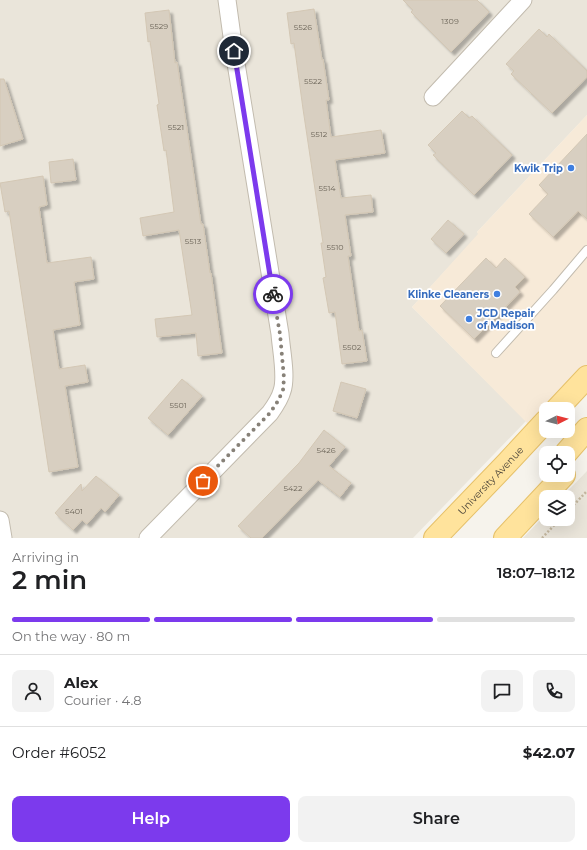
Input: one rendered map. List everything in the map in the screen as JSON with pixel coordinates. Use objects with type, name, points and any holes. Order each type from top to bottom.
[{"type":"main road","points":[[564,402],[587,377]]},
{"type":"main road","name":"University Avenue","points":[[435,538],[539,429]]},
{"type":"main road","points":[[572,446],[587,429]]},
{"type":"main road","points":[[575,464],[587,451]]},
{"type":"main road","points":[[450,538],[495,476]]},
{"type":"main road","points":[[509,533],[545,482]]},
{"type":"main road","points":[[509,533],[557,482]]},
{"type":"street","points":[[148,538],[270,413],[283,390],[284,378],[280,334],[227,0]]},
{"type":"street","points":[[433,97],[524,0]]},
{"type":"street","points":[[0,520],[3,538]]},
{"type":"lane","points":[[496,353],[587,250]]},
{"type":"path","points":[[575,504],[587,491]]},
{"type":"path","points":[[542,538],[553,526]]},
{"type":"shaded area","points":[[0,0],[587,0],[587,115],[477,232],[479,234],[412,307],[526,421],[413,538],[0,538]]},
{"type":"shaded area","points":[[587,115],[587,377],[564,402],[539,402],[539,429],[536,432],[412,307],[478,234],[477,232]]},
{"type":"shaded area","points":[[587,471],[587,538],[523,538],[539,521],[539,526],[575,526],[575,490],[569,490]]},
{"type":"building","points":[[403,0],[477,0],[489,12],[451,52],[411,12],[413,10]]},
{"type":"building","points":[[314,9],[329,100],[326,100],[331,137],[381,130],[385,153],[335,160],[341,198],[371,195],[373,212],[345,215],[351,256],[348,256],[359,331],[362,330],[367,361],[342,364],[335,312],[329,313],[323,278],[326,277],[321,243],[323,243],[294,43],[291,44],[287,13]]},
{"type":"building","points":[[169,10],[175,63],[177,62],[201,224],[203,224],[211,273],[222,353],[198,356],[196,333],[157,337],[155,319],[192,315],[179,230],[143,236],[140,218],[174,212],[166,150],[164,151],[157,105],[159,104],[150,41],[148,42],[145,13]]},
{"type":"building","points":[[539,29],[547,37],[549,34],[587,71],[587,77],[552,113],[511,74],[514,71],[506,64]]},
{"type":"building","points":[[0,79],[4,79],[23,139],[0,146]]},
{"type":"building","points":[[462,111],[469,118],[472,116],[512,155],[474,195],[433,155],[436,153],[428,145]]},
{"type":"building","name":"Kwik Trip","points":[[587,134],[587,219],[578,211],[553,237],[529,214],[548,194],[539,185]]},
{"type":"building","points":[[73,159],[76,180],[51,183],[49,162]]},
{"type":"building","points":[[43,176],[47,205],[39,207],[47,263],[91,257],[94,279],[74,282],[80,325],[53,330],[59,369],[85,365],[88,382],[65,386],[78,467],[49,472],[9,211],[5,212],[0,183]]},
{"type":"building","points":[[448,220],[464,234],[446,253],[431,239]]},
{"type":"building","points":[[486,258],[496,268],[505,258],[525,277],[515,287],[520,292],[474,339],[440,306]]},
{"type":"building","points":[[182,379],[202,396],[168,435],[148,418]]},
{"type":"building","points":[[341,382],[366,389],[357,418],[333,411]]},
{"type":"building","points":[[324,430],[345,447],[329,466],[351,483],[340,497],[318,480],[262,538],[251,538],[238,526],[299,463]]},
{"type":"building","points":[[96,476],[119,495],[105,512],[101,508],[87,524],[82,520],[73,530],[55,513],[81,484],[82,491]]},
{"type":"way so far","points":[[203,481],[270,413],[283,390],[284,378],[280,334],[273,294]]},
{"type":"place","name":"Kwik Trip","points":[[571,168]]},
{"type":"place","name":"Klinke Cleaners","points":[[497,294]]},
{"type":"place","name":"JCD Repair of Madison","points":[[469,319]]},
{"type":"route","points":[[234,51],[273,294]]}]
